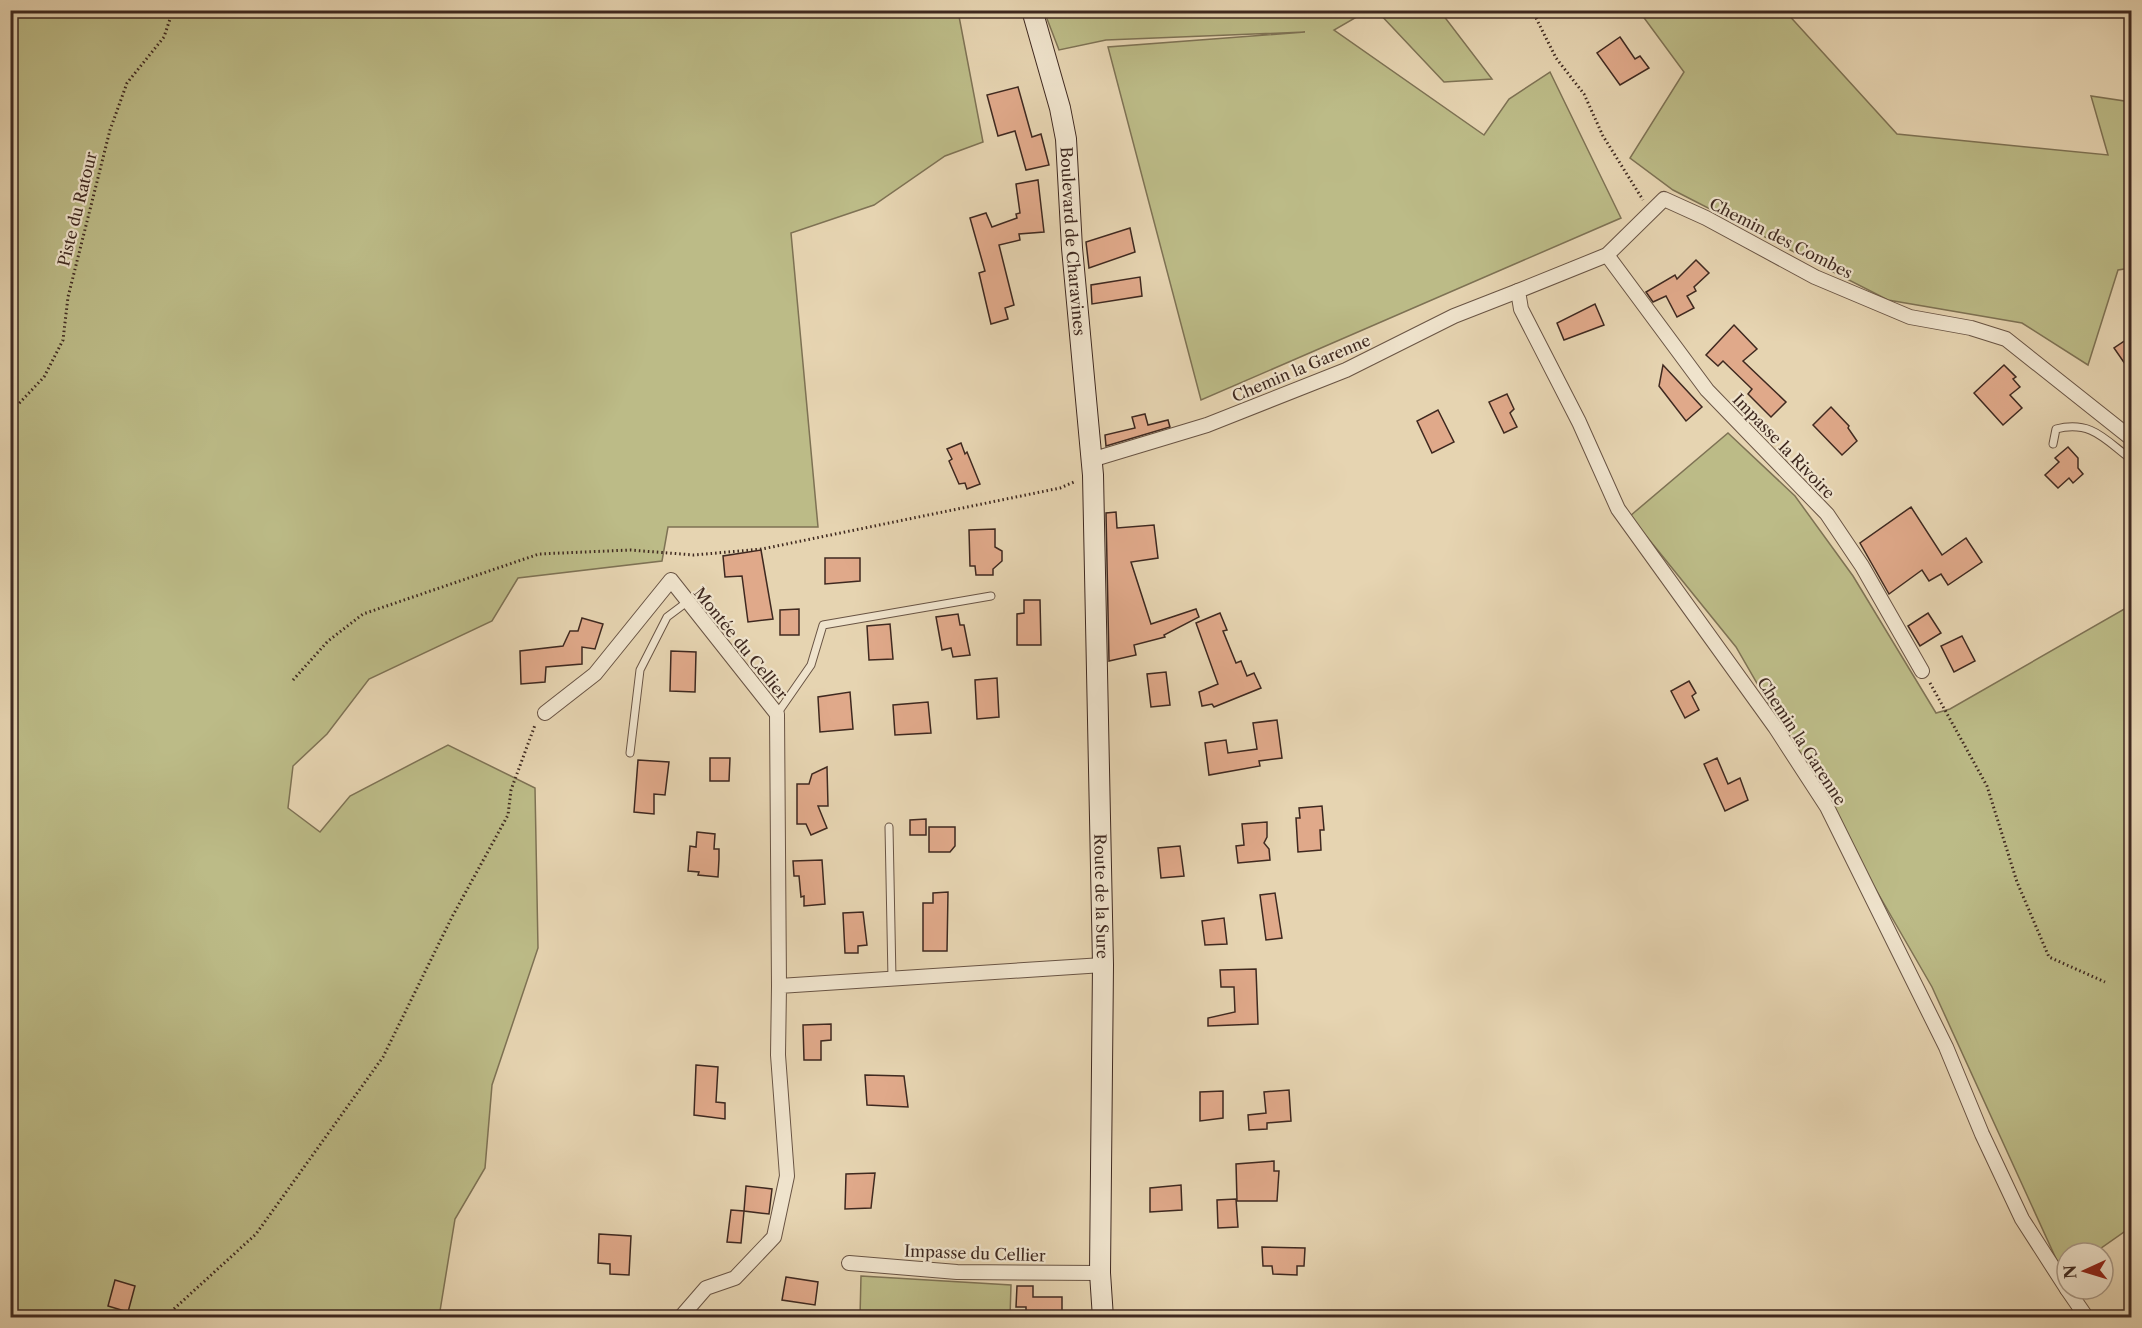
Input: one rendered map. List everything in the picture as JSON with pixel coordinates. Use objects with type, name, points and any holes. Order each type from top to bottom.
[{"type":"main road","name":"Boulevard de Charavines","points":[[1032,10],[1060,108],[1066,139],[1092,467]]},
{"type":"main road","name":"Route de la Sure","points":[[1092,467],[1103,965],[1100,1273],[1103,1317]]},
{"type":"street","name":"Chemin la Garenne","points":[[1092,467],[1346,370],[1454,316],[1607,255],[1664,200]]},
{"type":"street","name":"Chemin des Combes","points":[[1664,200],[1706,218],[1815,277],[1910,317],[1971,328],[2006,339],[2132,439]]},
{"type":"street","name":"Impasse la Rivoire","points":[[1607,255],[1707,390],[1827,514],[1862,566],[1923,671]]},
{"type":"street","name":"Chemin la Garenne","points":[[1518,291],[1521,309],[1579,422],[1617,509],[1775,727],[1827,807],[1946,1047],[1982,1134],[2022,1219],[2055,1270]]},
{"type":"street","name":"Montée du Cellier","points":[[545,713],[595,674],[670,580],[777,714],[778,1054],[787,1176],[774,1237],[735,1278],[706,1288],[680,1317]]},
{"type":"street","points":[[779,986],[1103,965]]},
{"type":"street","name":"Impasse du Cellier","points":[[849,1263],[957,1272],[1100,1273]]},
{"type":"street","name":"Chemin la Garenne","points":[[2075,1301],[2086,1317]]},
{"type":"lane","points":[[2053,444],[2056,429],[2073,425],[2092,429],[2132,460]]},
{"type":"lane","points":[[777,714],[811,665],[823,625],[991,596]]},
{"type":"lane","points":[[630,753],[640,670],[667,617],[687,602]]},
{"type":"lane","points":[[889,827],[892,979]]},
{"type":"path","name":"Piste du Ratour","points":[[10,413],[44,377],[63,340],[68,297],[110,130],[127,82],[164,37],[173,10]]},
{"type":"path","points":[[1532,10],[1556,58],[1584,94],[1604,136],[1652,212]]},
{"type":"path","points":[[293,680],[328,641],[363,614],[538,554],[630,550],[694,555],[762,549],[1060,488],[1092,467]]},
{"type":"path","points":[[1923,671],[1987,786],[2017,882],[2049,957],[2105,982]]},
{"type":"path","points":[[164,1317],[256,1234],[383,1057],[452,917],[508,815],[512,790],[534,726],[545,713]]},
{"type":"path","points":[[10,881],[16,881],[10,1016]]},
{"type":"path","points":[[10,1300],[12,1311],[23,1317]]},
{"type":"shaded area","points":[[10,11],[958,11],[983,142],[945,156],[874,205],[791,233],[818,527],[668,527],[662,561],[518,578],[492,621],[369,679],[327,734],[293,766],[288,808],[320,832],[350,796],[448,745],[535,788],[538,948],[492,1085],[485,1168],[455,1219],[439,1317],[11,1317]]},
{"type":"shaded area","points":[[1044,11],[1367,11],[1334,30],[1484,135],[1509,99],[1550,72],[1621,218],[1201,400],[1108,47],[1305,32],[1106,40],[1059,50]]},
{"type":"shaded area","points":[[1377,11],[1440,11],[1492,79],[1444,82]]},
{"type":"shaded area","points":[[1639,11],[1785,11],[1897,134],[2108,155],[2091,96],[2131,102],[2131,268],[2118,270],[2088,365],[2022,323],[1888,300],[1673,190],[1630,158],[1684,72]]},
{"type":"shaded area","points":[[1728,433],[1795,496],[1853,576],[1936,713],[1950,709],[2126,608],[2132,618],[2131,1227],[2111,1241],[2055,1241],[2055,1256],[1932,987],[1736,647],[1630,516]]},
{"type":"shaded area","points":[[861,1276],[1011,1285],[1010,1317],[860,1317]]},
{"type":"building","points":[[1620,37],[1635,59],[1640,56],[1649,68],[1620,85],[1597,53]]},
{"type":"building","points":[[1018,87],[1032,137],[1041,134],[1049,165],[1026,170],[1015,131],[998,136],[987,95]]},
{"type":"building","points":[[1038,180],[1044,232],[1019,234],[1020,240],[999,245],[1014,305],[1005,308],[1008,319],[991,324],[979,273],[985,271],[970,218],[986,213],[992,227],[1017,218],[1016,214],[1020,213],[1016,184]]},
{"type":"building","points":[[1130,228],[1135,252],[1089,268],[1086,242]]},
{"type":"building","points":[[1696,260],[1709,273],[1694,287],[1696,291],[1687,296],[1694,308],[1677,317],[1666,296],[1653,302],[1646,292],[1675,275],[1677,279]]},
{"type":"building","points":[[1140,277],[1142,296],[1092,304],[1091,285]]},
{"type":"building","points":[[1595,304],[1604,325],[1564,340],[1557,323]]},
{"type":"building","points":[[1734,325],[1757,349],[1743,361],[1786,402],[1771,417],[1748,394],[1752,389],[1723,361],[1718,366],[1706,355]]},
{"type":"building","points":[[2132,336],[2132,374],[2114,348]]},
{"type":"building","points":[[1663,365],[1702,407],[1686,421],[1659,386]]},
{"type":"building","points":[[2004,365],[2016,377],[2013,379],[2020,387],[2010,395],[2022,408],[2003,425],[1974,393]]},
{"type":"building","points":[[1507,394],[1514,409],[1510,413],[1517,427],[1504,433],[1489,402]]},
{"type":"building","points":[[1831,407],[1849,426],[1848,428],[1857,441],[1842,455],[1813,425]]},
{"type":"building","points":[[1438,410],[1454,442],[1432,453],[1417,421]]},
{"type":"building","points":[[1145,414],[1148,425],[1168,420],[1170,427],[1106,446],[1105,435],[1135,428],[1132,417]]},
{"type":"building","points":[[961,443],[980,484],[967,489],[965,483],[959,484],[949,461],[952,459],[947,449]]},
{"type":"building","points":[[2068,447],[2078,458],[2078,468],[2083,474],[2073,483],[2069,478],[2058,488],[2045,475],[2059,462],[2055,458]]},
{"type":"building","points":[[1911,507],[1942,555],[1966,538],[1982,562],[1948,585],[1941,574],[1929,581],[1922,570],[1889,594],[1860,543]]},
{"type":"building","points":[[1116,512],[1117,528],[1154,525],[1158,558],[1131,562],[1151,624],[1196,609],[1199,617],[1164,635],[1165,637],[1134,645],[1136,655],[1109,661],[1106,513]]},
{"type":"building","points":[[995,529],[995,547],[1002,551],[1002,561],[993,569],[993,575],[976,575],[975,566],[970,566],[969,530]]},
{"type":"building","points":[[761,550],[773,619],[748,622],[742,576],[725,577],[723,556]]},
{"type":"building","points":[[825,558],[860,558],[860,581],[825,584]]},
{"type":"building","points":[[1024,600],[1040,600],[1041,645],[1017,645],[1017,614],[1024,613]]},
{"type":"building","points":[[799,609],[799,635],[780,635],[780,610]]},
{"type":"building","points":[[1220,613],[1227,630],[1223,631],[1236,663],[1241,661],[1247,676],[1254,673],[1261,688],[1214,707],[1212,704],[1202,706],[1199,692],[1218,684],[1196,623]]},
{"type":"building","points":[[1928,613],[1941,633],[1920,646],[1908,626]]},
{"type":"building","points":[[958,614],[960,625],[964,625],[970,655],[953,657],[951,648],[942,650],[936,617]]},
{"type":"building","points":[[582,618],[603,624],[595,649],[582,647],[582,664],[546,667],[545,682],[521,684],[520,651],[563,646],[570,631],[578,631]]},
{"type":"building","points":[[890,624],[893,659],[869,660],[867,626]]},
{"type":"building","points":[[1962,636],[1975,661],[1954,672],[1941,646]]},
{"type":"building","points":[[671,651],[696,652],[695,692],[670,691]]},
{"type":"building","points":[[1166,672],[1170,705],[1151,707],[1147,674]]},
{"type":"building","points":[[997,678],[999,717],[977,719],[975,680]]},
{"type":"building","points":[[1689,681],[1696,693],[1692,696],[1699,710],[1685,718],[1671,691]]},
{"type":"building","points":[[850,692],[853,729],[820,732],[818,697]]},
{"type":"building","points":[[928,702],[931,733],[895,735],[893,705]]},
{"type":"building","points":[[1277,720],[1282,758],[1259,761],[1260,766],[1209,775],[1205,743],[1226,740],[1228,753],[1257,749],[1253,723]]},
{"type":"building","points":[[710,758],[730,758],[729,781],[710,781]]},
{"type":"building","points":[[1717,758],[1728,784],[1740,778],[1748,800],[1725,811],[1704,764]]},
{"type":"building","points":[[638,760],[669,762],[665,795],[654,794],[654,814],[634,812]]},
{"type":"building","points":[[827,767],[828,806],[818,806],[827,828],[811,835],[806,824],[797,824],[797,784],[809,784],[812,774]]},
{"type":"building","points":[[1322,806],[1324,830],[1320,830],[1321,850],[1298,852],[1296,818],[1300,818],[1299,808]]},
{"type":"building","points":[[926,819],[926,835],[910,835],[910,820]]},
{"type":"building","points":[[1267,822],[1267,837],[1264,843],[1269,849],[1270,860],[1238,863],[1236,846],[1244,845],[1242,824]]},
{"type":"building","points":[[929,827],[955,827],[955,846],[950,852],[929,852]]},
{"type":"building","points":[[697,832],[715,834],[714,849],[719,849],[718,877],[698,875],[699,872],[688,871],[690,846],[696,847]]},
{"type":"building","points":[[1180,846],[1184,876],[1161,878],[1158,848]]},
{"type":"building","points":[[822,860],[825,904],[804,906],[799,876],[794,876],[793,861]]},
{"type":"building","points":[[948,892],[947,951],[923,951],[923,903],[933,903],[933,893]]},
{"type":"building","points":[[1275,893],[1282,938],[1266,940],[1260,895]]},
{"type":"building","points":[[863,912],[867,945],[858,946],[858,953],[845,953],[843,913]]},
{"type":"building","points":[[1224,918],[1227,944],[1205,945],[1202,921]]},
{"type":"building","points":[[1256,969],[1258,1024],[1208,1026],[1208,1018],[1235,1012],[1234,987],[1221,987],[1220,970]]},
{"type":"building","points":[[831,1024],[831,1040],[821,1041],[821,1060],[804,1060],[803,1025]]},
{"type":"building","points":[[696,1065],[718,1067],[716,1102],[725,1103],[725,1119],[694,1115]]},
{"type":"building","points":[[865,1075],[904,1076],[908,1107],[867,1105]]},
{"type":"building","points":[[1289,1090],[1291,1121],[1267,1123],[1267,1129],[1249,1130],[1248,1115],[1266,1113],[1264,1092]]},
{"type":"building","points":[[1223,1091],[1223,1118],[1200,1121],[1200,1092]]},
{"type":"building","points":[[1274,1161],[1274,1171],[1279,1171],[1277,1201],[1237,1201],[1236,1164]]},
{"type":"building","points":[[875,1173],[871,1208],[845,1209],[846,1174]]},
{"type":"building","points":[[1181,1185],[1182,1210],[1150,1212],[1150,1188]]},
{"type":"building","points":[[746,1186],[772,1189],[769,1214],[744,1211]]},
{"type":"building","points":[[1236,1199],[1238,1227],[1218,1228],[1217,1200]]},
{"type":"building","points":[[731,1210],[744,1211],[741,1243],[727,1242]]},
{"type":"building","points":[[599,1234],[631,1236],[629,1275],[610,1274],[610,1264],[598,1263]]},
{"type":"building","points":[[1262,1247],[1305,1248],[1304,1266],[1297,1266],[1297,1275],[1273,1274],[1272,1266],[1263,1266]]},
{"type":"building","points":[[786,1277],[818,1282],[815,1305],[782,1300]]},
{"type":"building","points":[[115,1280],[135,1286],[128,1312],[108,1306]]},
{"type":"building","points":[[1017,1286],[1033,1286],[1033,1297],[1062,1297],[1062,1316],[1026,1315],[1026,1307],[1016,1307]]}]
